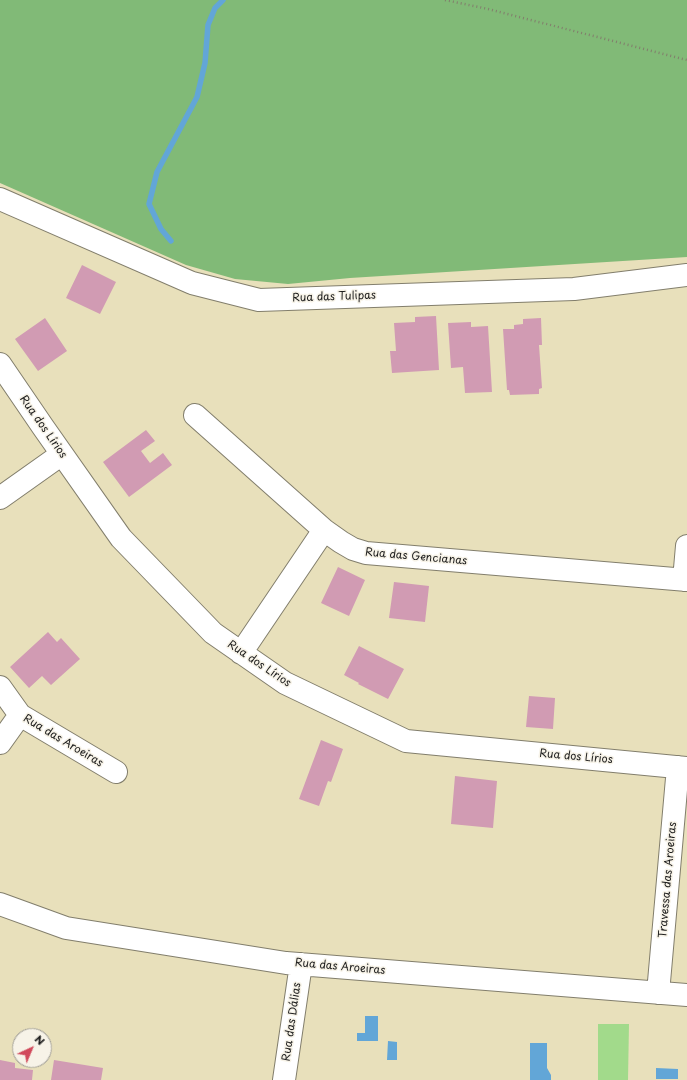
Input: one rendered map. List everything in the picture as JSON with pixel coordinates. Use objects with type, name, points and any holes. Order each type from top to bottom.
[{"type":"street","name":"Rua das Tulipas","points":[[0,199],[192,283],[259,300],[574,289],[687,275]]},
{"type":"street","name":"Rua dos Lírios","points":[[0,364],[121,538],[213,633],[285,683],[406,740],[682,767]]},
{"type":"street","name":"Rua das Gencianas","points":[[195,415],[324,530],[340,542],[353,549],[366,553],[686,580]]},
{"type":"street","points":[[0,498],[62,454]]},
{"type":"street","points":[[242,653],[324,530]]},
{"type":"street","points":[[686,580],[687,546]]},
{"type":"street","name":"Rua das Aroeiras","points":[[0,688],[20,715],[116,772]]},
{"type":"street","points":[[0,743],[20,715]]},
{"type":"street","name":"Travessa das Aroeiras","points":[[658,993],[682,767]]},
{"type":"street","name":"Rua das Aroeiras","points":[[0,904],[66,928],[270,960],[301,964],[687,996]]},
{"type":"street","name":"Rua das Dálias","points":[[284,1080],[301,964]]},
{"type":"path","points":[[445,0],[495,11],[687,60]]},
{"type":"green space","points":[[0,0],[687,0],[687,257],[350,278],[288,284],[235,279],[186,265],[0,183]]},
{"type":"green space","points":[[598,1024],[629,1024],[628,1080],[598,1080]]},
{"type":"water","points":[[365,1016],[378,1016],[378,1041],[357,1041],[357,1033],[365,1033]]},
{"type":"water","points":[[388,1041],[397,1042],[397,1060],[387,1060]]},
{"type":"water","points":[[530,1043],[547,1043],[547,1068],[551,1075],[551,1080],[530,1080]]},
{"type":"water","points":[[656,1068],[678,1069],[678,1079],[656,1079]]},
{"type":"building","points":[[82,265],[116,282],[100,314],[66,298]]},
{"type":"building","points":[[436,316],[439,370],[392,373],[390,351],[396,351],[394,323],[415,322],[415,317]]},
{"type":"building","points":[[45,318],[67,351],[38,371],[15,339]]},
{"type":"building","points":[[541,318],[542,345],[539,345],[542,388],[539,389],[539,394],[510,395],[509,390],[507,390],[503,329],[514,329],[514,325],[523,324],[523,319]]},
{"type":"building","points":[[471,322],[471,327],[488,326],[492,392],[465,393],[463,367],[451,368],[448,323]]},
{"type":"building","points":[[146,430],[155,441],[141,451],[150,463],[163,453],[172,465],[129,497],[103,462]]},
{"type":"building","points":[[338,567],[365,580],[349,616],[321,603]]},
{"type":"building","points":[[394,582],[429,586],[425,622],[389,618]]},
{"type":"building","points":[[48,632],[57,642],[61,638],[80,659],[51,685],[42,676],[29,688],[10,667]]},
{"type":"building","points":[[359,646],[404,669],[388,699],[344,675]]},
{"type":"building","points":[[529,696],[555,698],[553,729],[526,727]]},
{"type":"building","points":[[321,740],[343,749],[331,782],[328,781],[319,806],[299,799]]},
{"type":"building","points":[[455,776],[497,781],[493,828],[451,824]]},
{"type":"building","points":[[0,1060],[12,1062],[12,1068],[33,1070],[32,1080],[0,1080]]},
{"type":"building","points":[[54,1060],[103,1068],[101,1080],[51,1080]]},
{"type":"waterway","points":[[171,241],[161,229],[149,204],[157,172],[197,97],[205,63],[208,25],[215,8],[223,0]]}]
